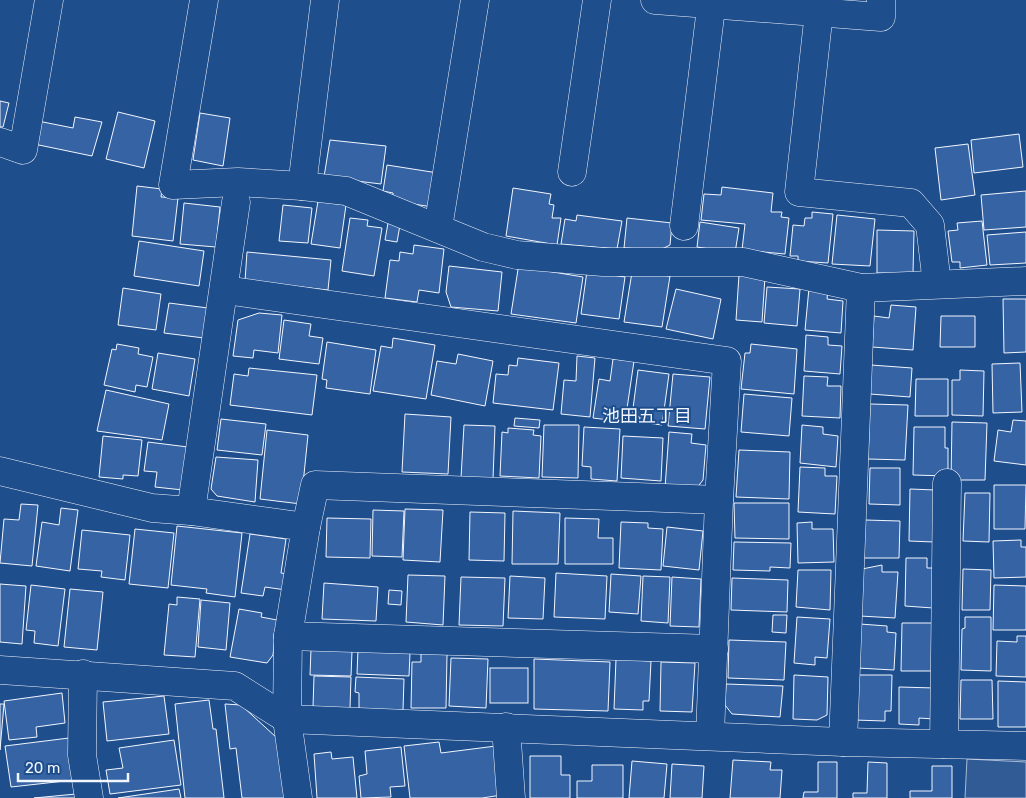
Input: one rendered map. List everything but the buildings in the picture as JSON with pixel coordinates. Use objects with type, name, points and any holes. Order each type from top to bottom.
[{"type":"street","points":[[12,146],[49,0]]},
{"type":"street","points":[[204,0],[173,185],[238,182],[346,191],[483,246],[517,255],[603,262],[743,262],[861,288],[1026,281]]},
{"type":"street","points":[[302,186],[325,0]]},
{"type":"street","points":[[438,228],[475,0]]},
{"type":"street","points":[[572,172],[597,0]]},
{"type":"street","points":[[655,0],[712,2],[881,17],[881,0]]},
{"type":"street","points":[[684,226],[712,2]]},
{"type":"street","points":[[819,12],[799,192],[911,203],[930,225],[937,284]]},
{"type":"street","points":[[191,511],[225,290],[236,202]]},
{"type":"street","points":[[843,742],[861,288]]},
{"type":"street","points":[[225,290],[727,361],[719,500],[710,736]]},
{"type":"street","points":[[0,471],[152,508],[191,511],[306,527]]},
{"type":"street","points":[[944,744],[947,483]]},
{"type":"street","points":[[298,798],[287,719],[288,636],[315,485],[719,500]]},
{"type":"street","points":[[288,636],[714,649]]},
{"type":"street","points":[[0,670],[83,674],[235,686],[287,719],[843,742],[1026,746]]},
{"type":"street","points":[[83,674],[82,754],[89,798]]},
{"type":"street","points":[[506,727],[511,798]]},
{"type":"shaded area","points":[[967,759],[1026,762],[1026,798],[965,798]]},
{"type":"district","name":"池田五丁目","points":[[647,416]]}]
